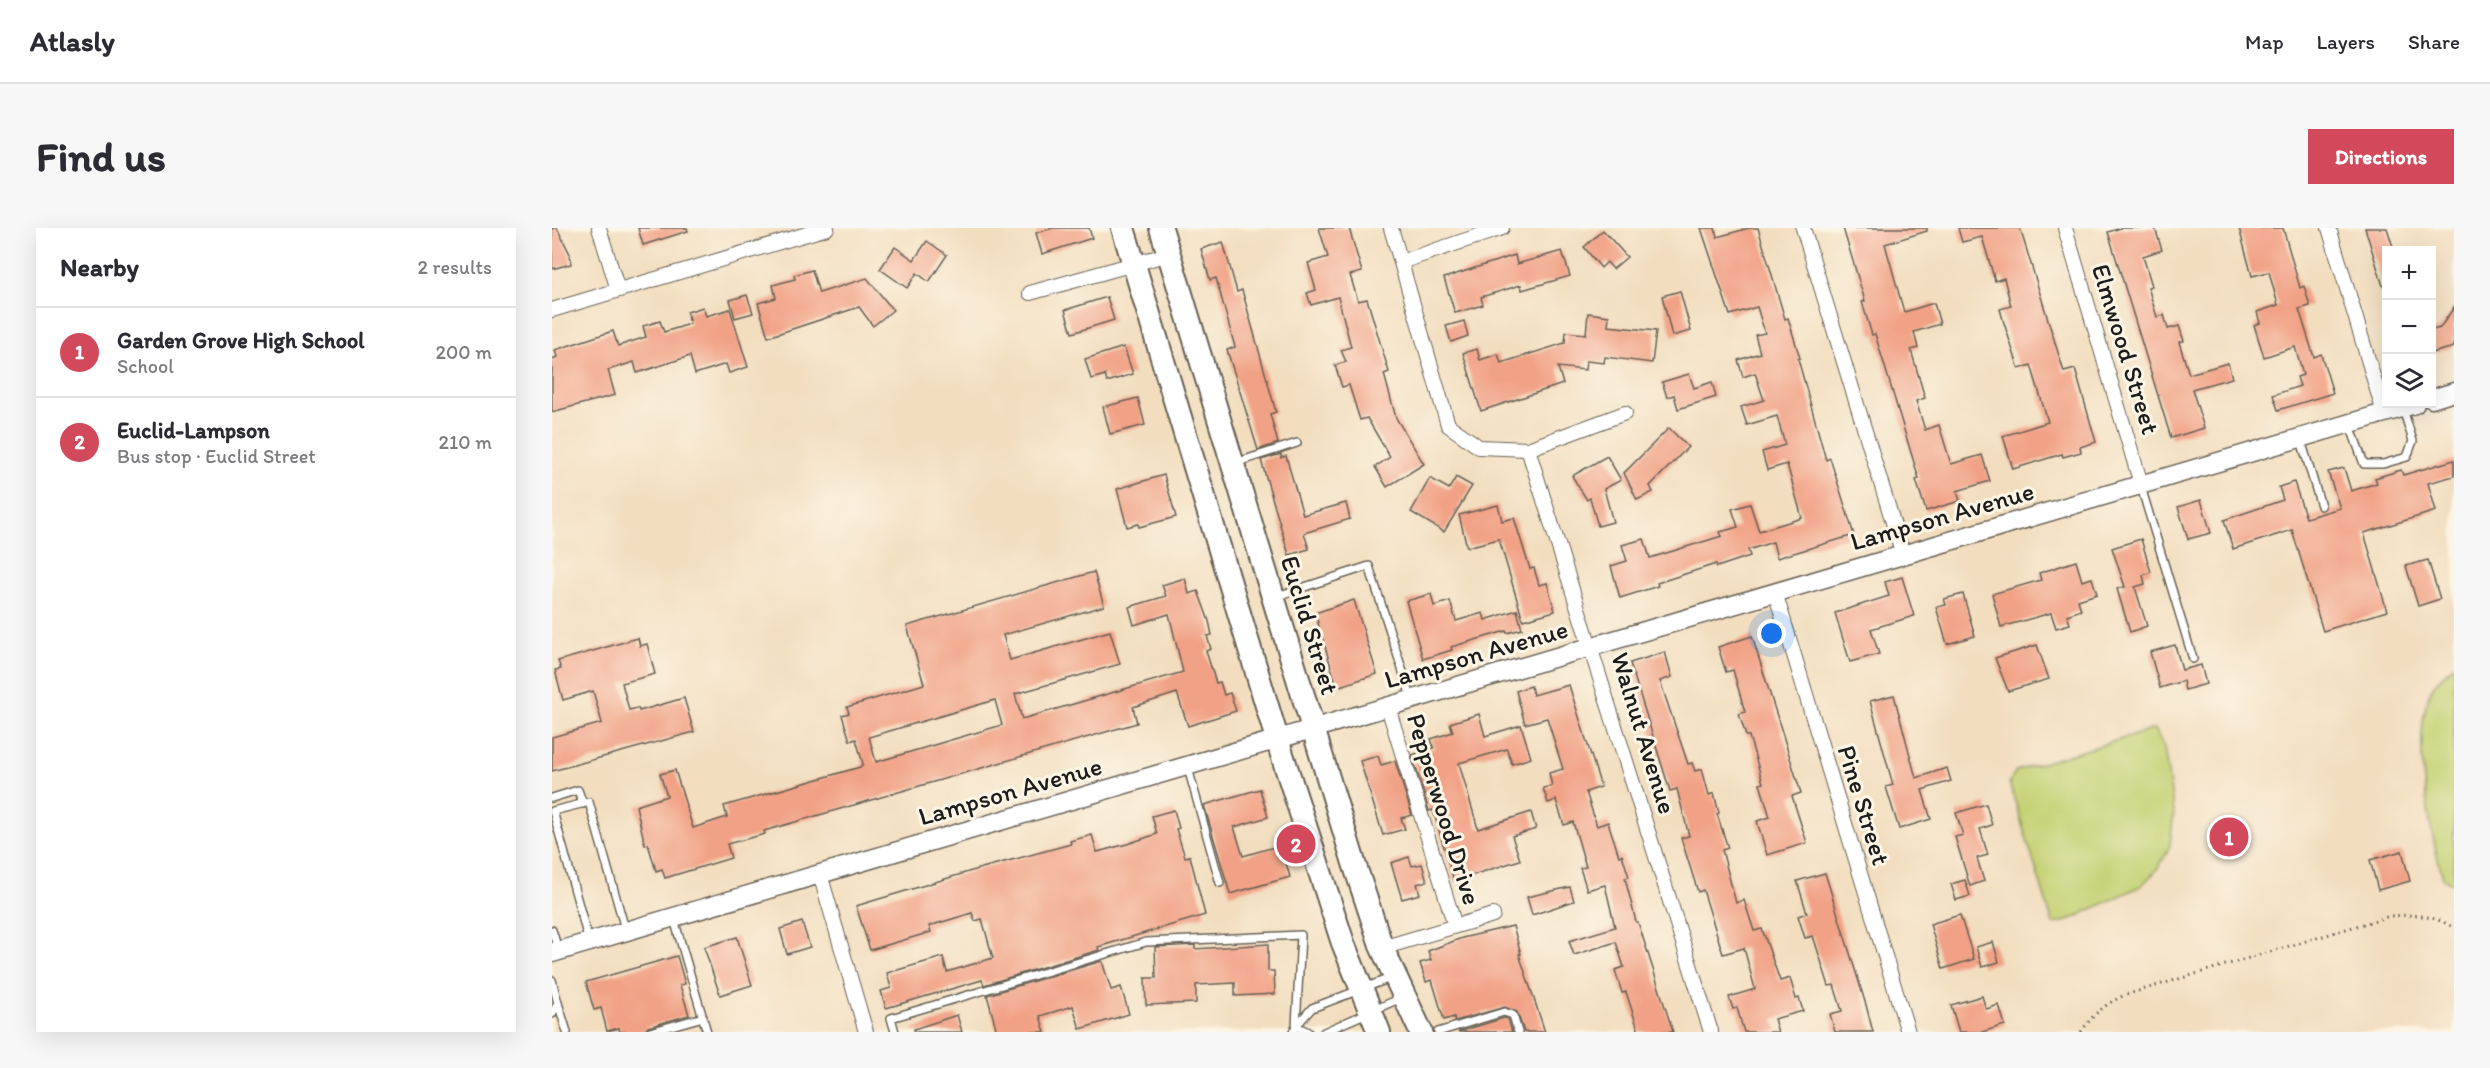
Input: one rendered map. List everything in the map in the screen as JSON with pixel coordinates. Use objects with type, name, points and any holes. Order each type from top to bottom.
[{"type":"main road","points":[[1123,228],[1277,740],[1343,943],[1374,1022]]},
{"type":"main road","name":"Euclid Street","points":[[1161,228],[1312,729],[1382,948],[1421,1032]]},
{"type":"street","points":[[599,228],[618,290]]},
{"type":"street","points":[[552,310],[827,228]]},
{"type":"street","points":[[1391,228],[1448,425],[1479,447],[1528,448],[1624,413]]},
{"type":"street","points":[[1401,262],[1502,228]]},
{"type":"street","points":[[1803,228],[1903,555]]},
{"type":"street","name":"Elmwood Street","points":[[2064,228],[2140,484]]},
{"type":"street","points":[[2329,228],[2384,413]]},
{"type":"street","points":[[1030,293],[1169,254]]},
{"type":"street","points":[[2436,398],[2454,392]]},
{"type":"street","name":"Lampson Avenue","points":[[555,952],[2400,408]]},
{"type":"street","name":"Walnut Avenue","points":[[1528,448],[1592,646],[1711,1032]]},
{"type":"street","name":"Pine Street","points":[[1775,592],[1908,1032]]},
{"type":"street","name":"Pepperwood Drive","points":[[1388,707],[1455,926]]},
{"type":"street","points":[[820,874],[866,1032]]},
{"type":"street","points":[[1382,948],[1493,915]]},
{"type":"lane","points":[[2349,423],[2364,464],[2383,464],[2407,457],[2413,441],[2409,408]]},
{"type":"lane","points":[[2300,437],[2321,506]]},
{"type":"lane","points":[[1232,463],[1297,443]]},
{"type":"lane","points":[[2140,484],[2193,659]]},
{"type":"lane","points":[[1272,597],[1369,566],[1412,700]]},
{"type":"lane","points":[[1187,766],[1220,883]]},
{"type":"lane","points":[[552,798],[578,790],[583,804]]},
{"type":"lane","points":[[589,942],[553,812],[589,802],[626,931]]},
{"type":"lane","points":[[673,918],[707,1032]]},
{"type":"lane","points":[[552,930],[555,952]]},
{"type":"lane","points":[[895,1032],[891,1018],[1146,942],[1301,935],[1294,1029]]},
{"type":"lane","points":[[1294,1029],[1312,1008],[1395,976]]},
{"type":"lane","points":[[552,980],[567,1032]]},
{"type":"lane","points":[[1324,1032],[1374,1022],[1404,997]]},
{"type":"lane","points":[[552,1014],[558,1003]]},
{"type":"lane","points":[[1438,1032],[1504,1012],[1513,1015],[1518,1032]]},
{"type":"lane","points":[[650,1032],[703,1017]]},
{"type":"lane","points":[[1294,1029],[1308,1032]]},
{"type":"path","points":[[2080,1032],[2090,1018],[2107,1003],[2125,995],[2390,916],[2412,914],[2431,917],[2454,928]]},
{"type":"green space","points":[[2454,665],[2454,884],[2443,878],[2432,834],[2422,753],[2426,704],[2434,685]]},
{"type":"green space","points":[[2155,729],[2164,748],[2174,812],[2170,845],[2163,860],[2141,886],[2067,921],[2053,924],[2009,782],[2016,771]]},
{"type":"building","points":[[552,228],[557,228],[570,254],[571,264],[552,269]]},
{"type":"building","points":[[638,228],[687,228],[688,231],[643,245]]},
{"type":"building","points":[[1053,228],[1089,228],[1092,238],[1042,254],[1036,233]]},
{"type":"building","points":[[1319,228],[1349,228],[1362,272],[1350,275],[1358,301],[1367,299],[1389,372],[1384,374],[1396,418],[1424,464],[1387,487],[1375,467],[1390,457],[1367,418],[1360,420],[1349,385],[1342,387],[1335,365],[1346,362],[1341,350],[1351,347],[1338,297],[1311,305],[1307,293],[1316,290],[1308,263],[1328,257]]},
{"type":"building","points":[[1701,228],[1715,228],[1717,237],[1749,228],[1758,228],[1785,319],[1788,318],[1800,358],[1798,359],[1826,460],[1830,458],[1854,535],[1777,558],[1773,542],[1748,550],[1750,556],[1657,583],[1658,586],[1620,598],[1611,566],[1627,561],[1622,545],[1644,539],[1650,558],[1722,536],[1720,532],[1738,527],[1732,509],[1750,504],[1759,531],[1802,518],[1787,464],[1767,470],[1762,452],[1785,445],[1777,416],[1747,425],[1741,407],[1764,400],[1755,373],[1743,377],[1738,360],[1760,353],[1755,335],[1765,333],[1757,307],[1730,315]]},
{"type":"building","points":[[1843,228],[1927,228],[1927,231],[1885,244],[1904,312],[1934,303],[1940,324],[1914,332],[1918,348],[1911,350],[1925,398],[1916,401],[1925,430],[1939,425],[1951,464],[1982,455],[1990,481],[1957,491],[1960,501],[1926,511],[1916,480],[1919,479],[1875,334],[1872,335],[1862,302],[1865,301]]},
{"type":"building","points":[[1958,228],[2020,228],[2064,372],[2075,369],[2096,442],[2080,447],[2081,452],[2063,457],[2062,454],[2013,469],[2003,436],[2048,422],[2031,365],[2019,369],[2004,323],[2000,309],[2011,306],[2004,278],[1995,281],[1982,237],[1962,242]]},
{"type":"building","points":[[2121,228],[2155,228],[2162,250],[2143,256],[2152,286],[2148,287],[2157,317],[2164,315],[2168,329],[2179,326],[2184,341],[2179,342],[2189,374],[2228,363],[2232,378],[2192,389],[2204,428],[2171,438],[2108,232]]},
{"type":"building","points":[[2239,228],[2283,228],[2300,288],[2304,286],[2310,306],[2299,309],[2314,357],[2321,354],[2333,393],[2278,410],[2273,395],[2300,386],[2297,377],[2303,375],[2295,347],[2264,357],[2254,325],[2260,323],[2257,312],[2278,305],[2269,272],[2252,276]]},
{"type":"building","points":[[2365,228],[2387,228],[2393,246],[2382,246],[2382,283]]},
{"type":"building","points":[[1603,230],[1627,257],[1613,269],[1607,262],[1601,268],[1584,247]]},
{"type":"building","points":[[927,241],[947,255],[929,282],[917,273],[907,288],[880,269],[895,247],[914,260]]},
{"type":"building","points":[[1223,242],[1237,292],[1242,290],[1276,412],[1270,414],[1278,443],[1258,450],[1227,350],[1235,347],[1216,278],[1210,280],[1201,249]]},
{"type":"building","points":[[1562,251],[1570,276],[1522,290],[1521,285],[1481,297],[1483,305],[1455,313],[1444,278],[1515,255],[1517,264]]},
{"type":"building","points":[[812,270],[819,293],[867,278],[893,310],[873,326],[859,307],[768,337],[758,303],[776,298],[773,285],[795,279],[794,275]]},
{"type":"building","points":[[1680,291],[1691,331],[1672,336],[1662,296]]},
{"type":"building","points":[[747,295],[753,313],[735,318],[730,300]]},
{"type":"building","points":[[1107,297],[1114,320],[1072,333],[1065,310]]},
{"type":"building","points":[[703,307],[706,316],[730,309],[748,367],[729,373],[726,364],[695,374],[690,356],[637,373],[634,362],[608,370],[615,395],[552,412],[552,359],[557,357],[555,350],[613,331],[618,346],[646,337],[643,326],[660,321],[664,332],[690,324],[687,312]]},
{"type":"building","points":[[2454,307],[2454,347],[2436,352],[2436,329],[2440,328]]},
{"type":"building","points":[[1588,313],[1609,316],[1608,326],[1656,331],[1652,363],[1605,357],[1604,363],[1586,361],[1585,370],[1558,367],[1563,384],[1481,411],[1463,353],[1477,349],[1480,360],[1498,354],[1501,363],[1565,343],[1566,332],[1586,334]]},
{"type":"building","points":[[1464,321],[1468,336],[1451,342],[1446,326]]},
{"type":"building","points":[[1124,347],[1133,374],[1107,382],[1105,375],[1091,379],[1085,359]]},
{"type":"building","points":[[1689,374],[1694,388],[1712,382],[1716,397],[1678,409],[1674,395],[1667,397],[1662,382]]},
{"type":"building","points":[[1138,398],[1145,425],[1110,434],[1103,407]]},
{"type":"building","points":[[1669,428],[1688,447],[1650,486],[1653,492],[1637,500],[1624,473]]},
{"type":"building","points":[[1281,454],[1281,458],[1286,456],[1303,515],[1346,503],[1350,519],[1304,533],[1309,549],[1289,555],[1261,460]]},
{"type":"building","points":[[1607,456],[1621,480],[1604,489],[1613,522],[1598,526],[1590,498],[1587,500],[1572,476]]},
{"type":"building","points":[[2454,460],[2454,476],[2428,483],[2436,511],[2364,533],[2387,611],[2323,631],[2292,530],[2233,549],[2224,520],[2283,500],[2279,487],[2294,482],[2306,518],[2340,508],[2328,472],[2344,468],[2351,491],[2377,483],[2375,478],[2401,470],[2403,475]]},
{"type":"building","points":[[1164,475],[1176,517],[1139,527],[1138,524],[1127,527],[1117,489]]},
{"type":"building","points":[[1456,477],[1472,486],[1444,532],[1411,512],[1430,478],[1449,489]]},
{"type":"building","points":[[2201,500],[2211,533],[2188,539],[2178,507]]},
{"type":"building","points":[[1498,505],[1502,521],[1514,518],[1530,569],[1534,568],[1539,585],[1547,583],[1555,611],[1523,620],[1499,539],[1467,547],[1459,515]]},
{"type":"building","points":[[2141,539],[2151,572],[2143,575],[2145,584],[2135,587],[2147,626],[2130,632],[2117,589],[2125,587],[2112,548]]},
{"type":"building","points":[[2428,560],[2440,599],[2418,606],[2406,566]]},
{"type":"building","points":[[2076,561],[2082,581],[2092,578],[2097,594],[2078,600],[2081,610],[2067,615],[2070,624],[2056,628],[2051,613],[2001,627],[1992,594],[2041,580],[2039,573]]},
{"type":"building","points":[[1094,572],[1104,606],[1003,635],[1010,660],[1110,631],[1120,664],[1015,694],[1022,719],[1183,672],[1169,614],[1134,625],[1129,607],[1166,596],[1162,585],[1185,578],[1189,594],[1198,591],[1209,621],[1212,635],[1207,636],[1211,649],[1206,651],[1216,683],[1220,682],[1224,695],[1230,693],[1236,711],[1188,726],[1177,693],[1133,707],[1137,723],[764,831],[765,834],[727,844],[731,858],[665,878],[662,869],[656,871],[648,844],[645,845],[636,806],[667,796],[660,774],[675,770],[693,828],[727,817],[724,806],[860,767],[863,764],[856,739],[850,741],[842,715],[849,713],[847,707],[924,684],[907,626]],"holes":[[[995,700],[1002,725],[876,762],[869,737]]]},
{"type":"building","points":[[1902,577],[1914,616],[1871,629],[1879,654],[1850,662],[1835,613],[1889,596],[1885,582]]},
{"type":"building","points":[[1431,594],[1434,606],[1450,601],[1456,621],[1483,613],[1485,620],[1517,610],[1522,629],[1507,633],[1506,631],[1451,647],[1452,650],[1423,659],[1406,601]]},
{"type":"building","points":[[1963,594],[1975,636],[1947,644],[1936,607],[1946,605],[1944,599]]},
{"type":"building","points":[[1354,600],[1377,674],[1337,687],[1315,613]]},
{"type":"building","points":[[1752,636],[1801,793],[1792,796],[1807,843],[1767,855],[1757,821],[1770,817],[1760,784],[1763,783],[1749,736],[1746,736],[1739,714],[1745,712],[1733,670],[1726,672],[1718,647]]},
{"type":"building","points":[[638,638],[640,646],[647,644],[655,674],[622,683],[629,710],[638,708],[639,711],[684,698],[694,732],[552,771],[552,737],[602,723],[593,691],[563,700],[555,670],[561,669],[558,661]]},
{"type":"building","points":[[2037,645],[2049,679],[2008,691],[1995,658]]},
{"type":"building","points":[[2175,645],[2182,670],[2201,665],[2206,684],[2185,690],[2183,681],[2160,688],[2150,652]]},
{"type":"building","points":[[1665,652],[1672,677],[1660,681],[1688,764],[1692,763],[1695,771],[1702,769],[1709,795],[1714,793],[1719,813],[1717,814],[1728,848],[1722,850],[1736,903],[1744,900],[1754,931],[1762,929],[1780,981],[1790,978],[1796,999],[1799,998],[1803,1011],[1774,1019],[1778,1032],[1744,1032],[1737,1008],[1733,1009],[1729,997],[1755,989],[1744,948],[1723,954],[1703,890],[1698,892],[1681,838],[1689,836],[1677,789],[1670,791],[1630,663]]},
{"type":"building","points":[[1569,685],[1601,787],[1586,792],[1597,826],[1608,822],[1619,856],[1622,855],[1629,877],[1625,878],[1636,922],[1638,922],[1673,1032],[1639,1032],[1626,992],[1622,993],[1615,970],[1624,967],[1616,942],[1574,955],[1569,941],[1615,927],[1605,885],[1587,890],[1580,868],[1586,867],[1573,822],[1564,825],[1556,800],[1548,803],[1543,788],[1552,786],[1549,773],[1563,769],[1547,718],[1525,724],[1516,691],[1531,686],[1533,695]]},
{"type":"building","points":[[1894,695],[1916,778],[1947,768],[1951,781],[1922,790],[1931,819],[1899,829],[1886,787],[1893,785],[1870,701]]},
{"type":"building","points":[[1479,714],[1485,736],[1521,725],[1531,758],[1512,764],[1507,749],[1459,763],[1478,829],[1531,812],[1536,829],[1512,836],[1520,860],[1454,881],[1433,810],[1429,811],[1412,755],[1434,748],[1431,739],[1453,732],[1450,723]]},
{"type":"building","points":[[1378,756],[1381,765],[1395,761],[1412,815],[1401,818],[1405,829],[1383,835],[1360,761]]},
{"type":"building","points":[[1260,789],[1268,817],[1234,827],[1243,856],[1281,845],[1290,877],[1230,894],[1204,805]]},
{"type":"building","points":[[1986,804],[1992,825],[1980,829],[1988,855],[1977,858],[1984,881],[1970,886],[1955,837],[1963,835],[1956,813]]},
{"type":"building","points":[[1174,810],[1179,828],[1176,829],[1185,857],[1190,856],[1205,915],[1098,947],[1099,950],[984,985],[982,980],[886,1008],[881,991],[891,988],[887,973],[943,957],[947,972],[993,958],[982,919],[975,921],[972,913],[929,926],[931,932],[870,950],[856,906],[1071,844],[1070,841],[1092,835],[1097,852],[1127,844],[1157,834],[1152,816]]},
{"type":"building","points":[[2402,851],[2410,881],[2378,890],[2370,860]]},
{"type":"building","points":[[1409,857],[1412,866],[1422,864],[1427,881],[1417,884],[1420,894],[1402,899],[1391,863]]},
{"type":"building","points":[[1825,873],[1873,1032],[1835,1032],[1830,1014],[1842,1011],[1834,985],[1829,986],[1813,936],[1805,938],[1798,916],[1807,913],[1797,881]]},
{"type":"building","points":[[1965,880],[1970,896],[1956,900],[1951,884]]},
{"type":"building","points":[[1570,887],[1574,901],[1532,915],[1527,897]]},
{"type":"building","points":[[1960,915],[1974,959],[1943,969],[1930,924]]},
{"type":"building","points":[[802,922],[810,947],[787,954],[780,929]]},
{"type":"building","points":[[1513,926],[1521,954],[1519,954],[1545,1032],[1524,1032],[1517,1012],[1505,1007],[1455,1021],[1454,1017],[1444,1020],[1432,980],[1426,982],[1420,963],[1431,960],[1428,951],[1462,938]]},
{"type":"building","points":[[737,937],[752,985],[720,995],[704,947]]},
{"type":"building","points":[[1993,942],[1999,962],[1982,967],[1976,947]]},
{"type":"building","points":[[1268,944],[1268,971],[1274,971],[1275,994],[1235,996],[1235,983],[1196,985],[1196,1003],[1146,1005],[1145,978],[1156,978],[1155,947],[1195,945],[1195,949]]},
{"type":"building","points":[[677,956],[685,984],[680,985],[689,1015],[648,1027],[644,1032],[620,1032],[619,1028],[607,1031],[601,1008],[594,1010],[586,982]]},
{"type":"building","points":[[1102,961],[1111,990],[1121,987],[1129,1014],[1080,1029],[1073,1006],[1040,1016],[1045,1032],[997,1032],[987,995]]},
{"type":"building","points":[[1982,996],[1986,1009],[1999,1005],[2005,1025],[1982,1032],[1959,1032],[1951,1005]]},
{"type":"building","points":[[957,1015],[962,1032],[914,1032],[914,1029]]},
{"type":"building","points":[[1504,1018],[1508,1019],[1512,1032],[1458,1032]]},
{"type":"place","name":"Garden Grove High School","points":[[2229,837]]},
{"type":"place","name":"Euclid-Lampson","points":[[1296,844]]}]
